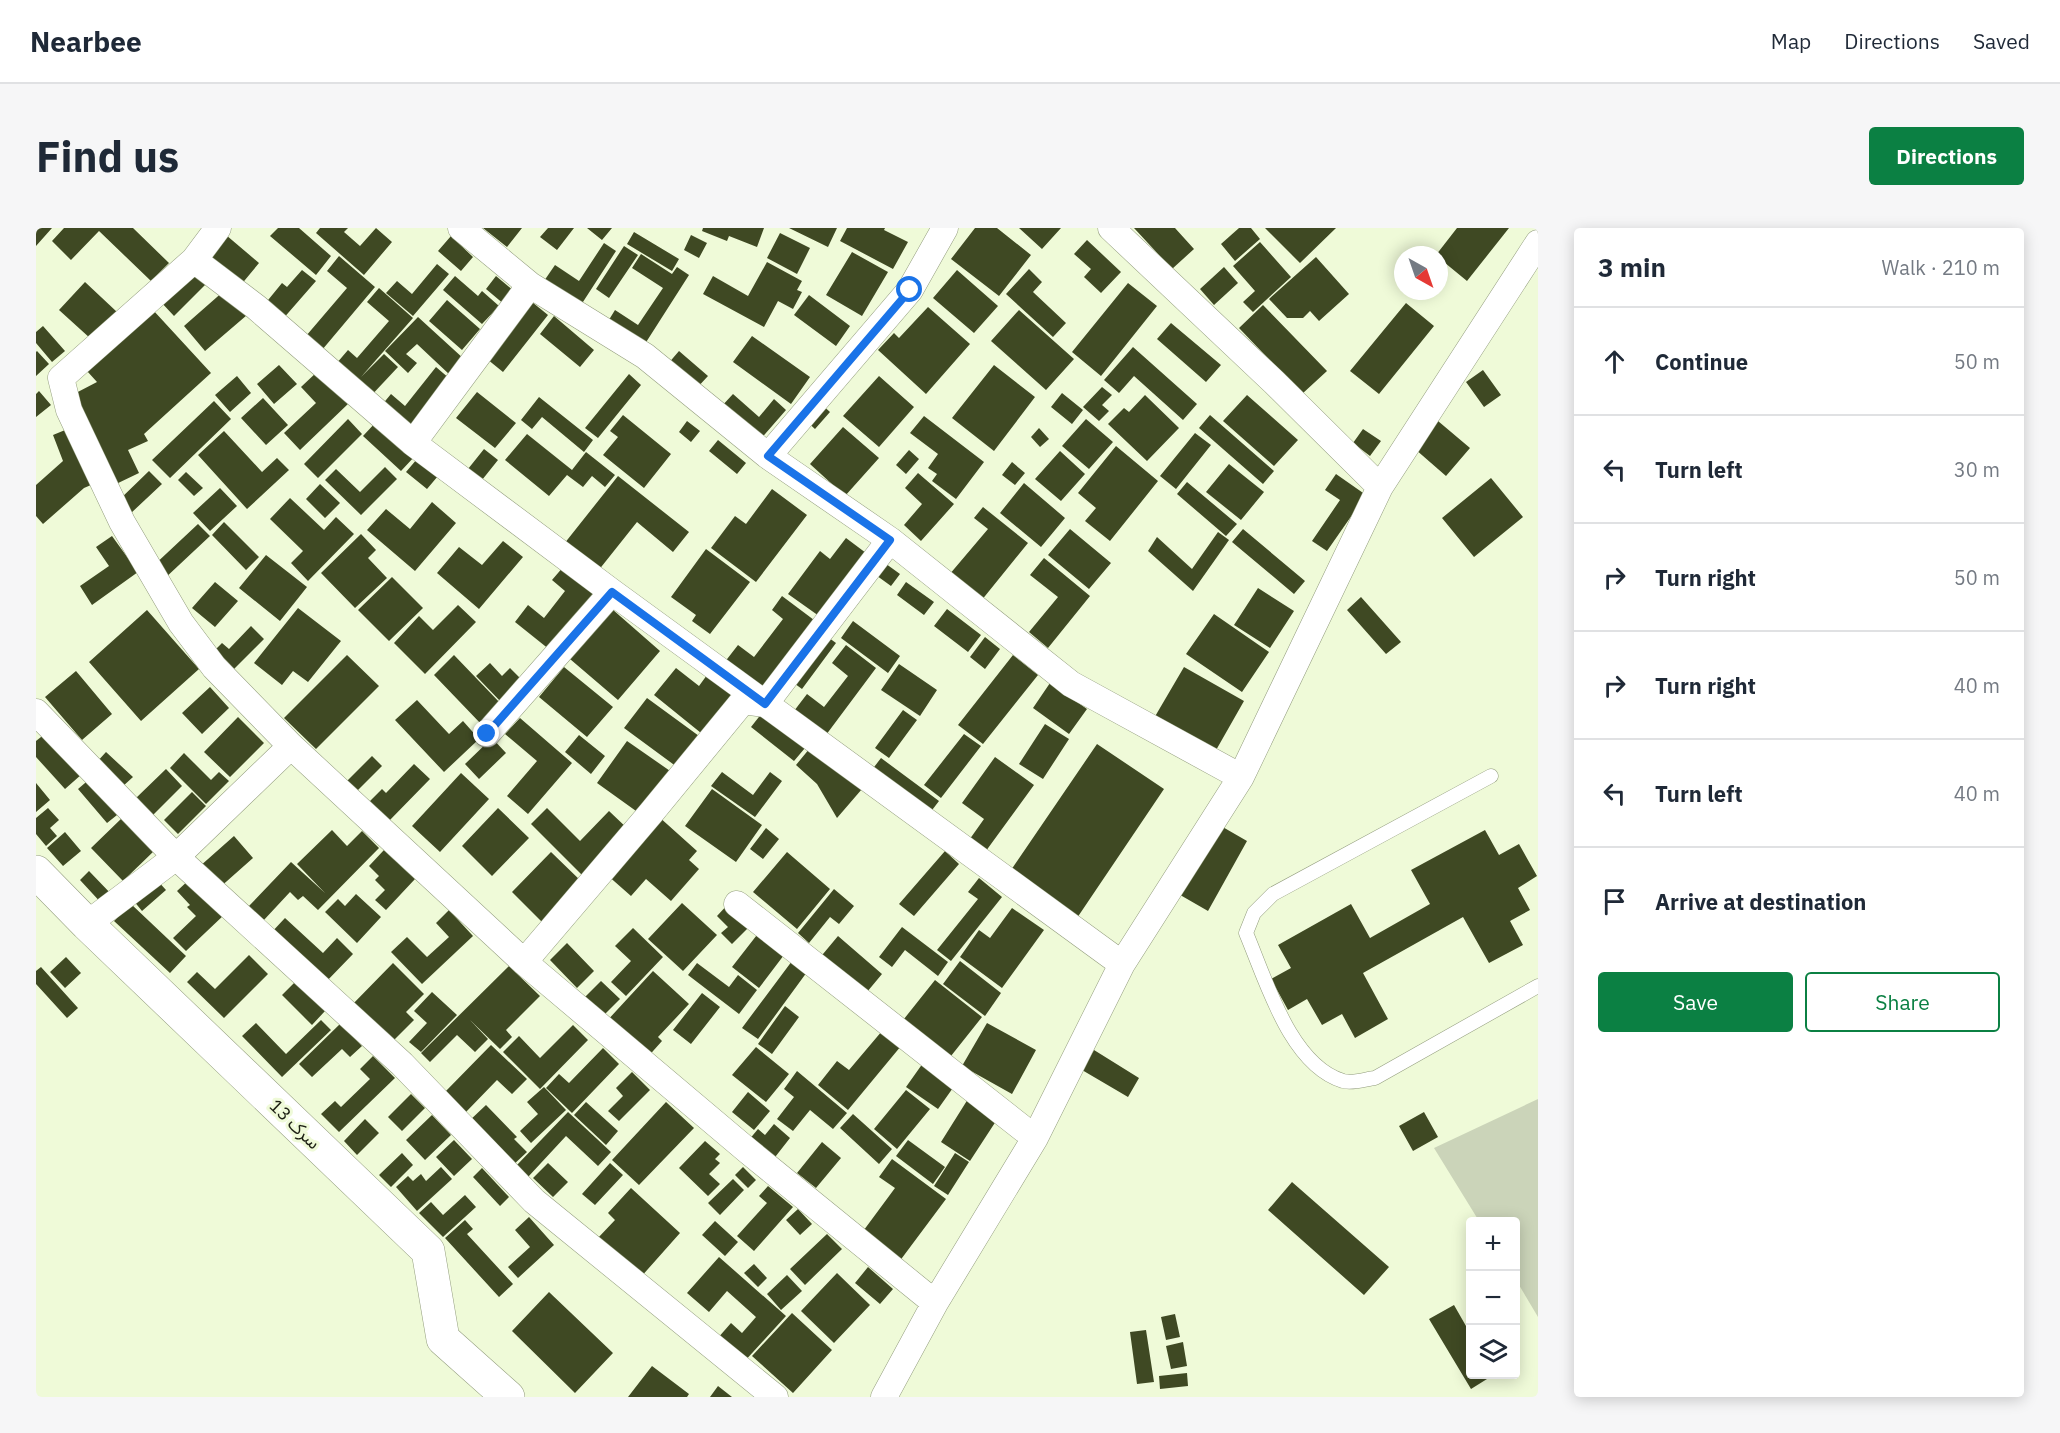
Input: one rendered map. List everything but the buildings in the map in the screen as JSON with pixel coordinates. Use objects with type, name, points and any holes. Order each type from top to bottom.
[{"type":"street","points":[[218,228],[194,260],[61,378],[69,410],[122,522],[181,624],[214,667],[291,746],[524,962],[748,1151],[935,1303]]},
{"type":"street","points":[[461,228],[530,285],[645,356],[768,456],[890,540],[1071,684],[1241,777]]},
{"type":"street","points":[[768,456],[910,290],[945,228]]},
{"type":"street","points":[[1111,228],[1274,382],[1380,487]]},
{"type":"street","points":[[884,1397],[935,1303],[1035,1138],[1122,964],[1241,777],[1380,487],[1538,243]]},
{"type":"street","points":[[194,260],[256,308],[413,443],[612,592],[1122,964]]},
{"type":"street","points":[[413,443],[530,285]]},
{"type":"street","points":[[765,704],[890,540]]},
{"type":"street","points":[[487,734],[612,592]]},
{"type":"street","points":[[524,962],[743,701],[765,704]]},
{"type":"street","points":[[36,712],[176,857],[402,1064],[534,1201],[775,1397]]},
{"type":"street","points":[[87,924],[176,857],[291,746]]},
{"type":"street","name":"سرک 13","points":[[36,872],[87,924],[428,1251],[443,1339],[508,1397]]},
{"type":"street","points":[[736,904],[1035,1138]]},
{"type":"lane","points":[[1491,776],[1273,894],[1254,913],[1246,933],[1283,1021],[1308,1058],[1322,1072],[1345,1082],[1375,1078],[1538,986]]},
{"type":"green space","points":[[1538,1099],[1538,1317],[1520,1287],[1520,1217],[1477,1217],[1434,1148]]},
{"type":"route","points":[[487,734],[612,592],[765,704],[890,540],[768,456],[910,290]]}]
